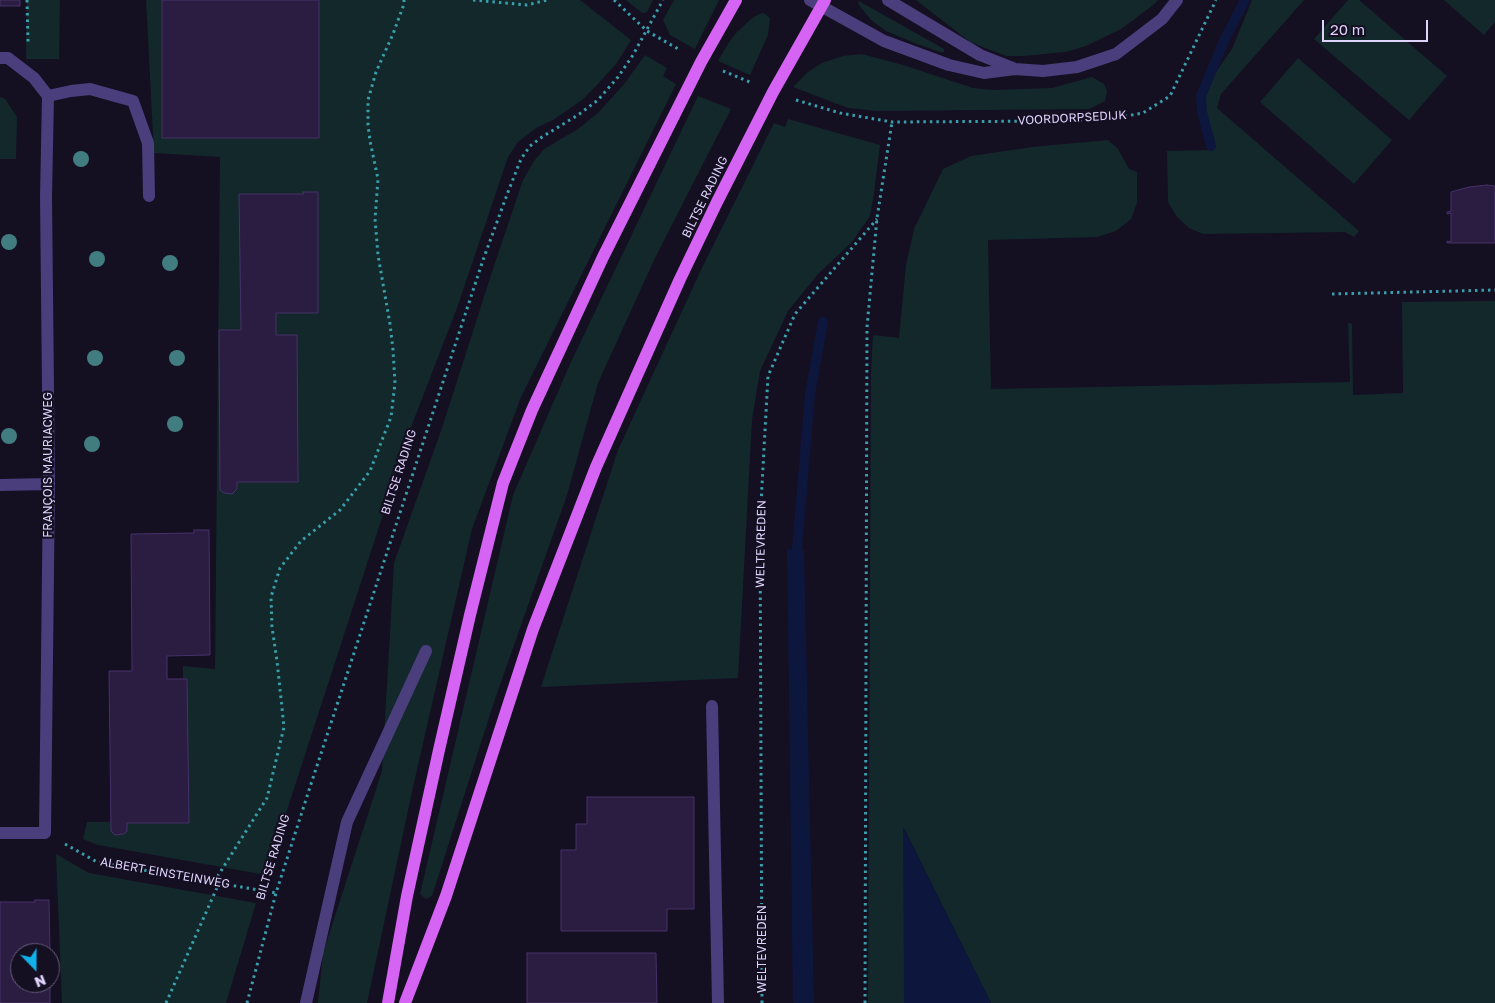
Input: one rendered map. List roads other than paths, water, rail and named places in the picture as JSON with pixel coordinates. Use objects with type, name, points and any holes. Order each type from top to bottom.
[{"type":"main road","points":[[388,1003],[407,896],[439,750],[502,483],[532,410],[603,258],[701,62],[736,0]]},
{"type":"main road","name":"BILTSE RADING","points":[[404,1003],[446,896],[533,629],[596,467],[676,288],[718,202],[773,92],[823,4]]},
{"type":"street","points":[[810,0],[823,4],[884,41],[949,65],[984,73],[1015,69],[1043,71],[1077,67],[1116,54],[1162,19],[1177,0]]},
{"type":"street","points":[[888,0],[980,56],[1015,69]]},
{"type":"street","points":[[0,58],[8,58],[29,74],[48,96],[90,89],[133,101],[148,143],[149,196]]},
{"type":"street","name":"FRANÇOIS MAURIACWEG","points":[[0,833],[45,833],[49,484],[46,198],[48,96]]},
{"type":"street","points":[[0,485],[49,484]]},
{"type":"street","points":[[306,1003],[346,822],[426,651]]},
{"type":"street","points":[[712,706],[718,1003]]},
{"type":"water","points":[[787,549],[804,550],[814,1003],[793,1003]]},
{"type":"water","points":[[903,827],[991,1003],[904,1003]]},
{"type":"waterway","points":[[1211,146],[1202,112],[1201,96],[1224,41],[1245,0]]},
{"type":"waterway","points":[[797,562],[810,394],[823,322]]}]
